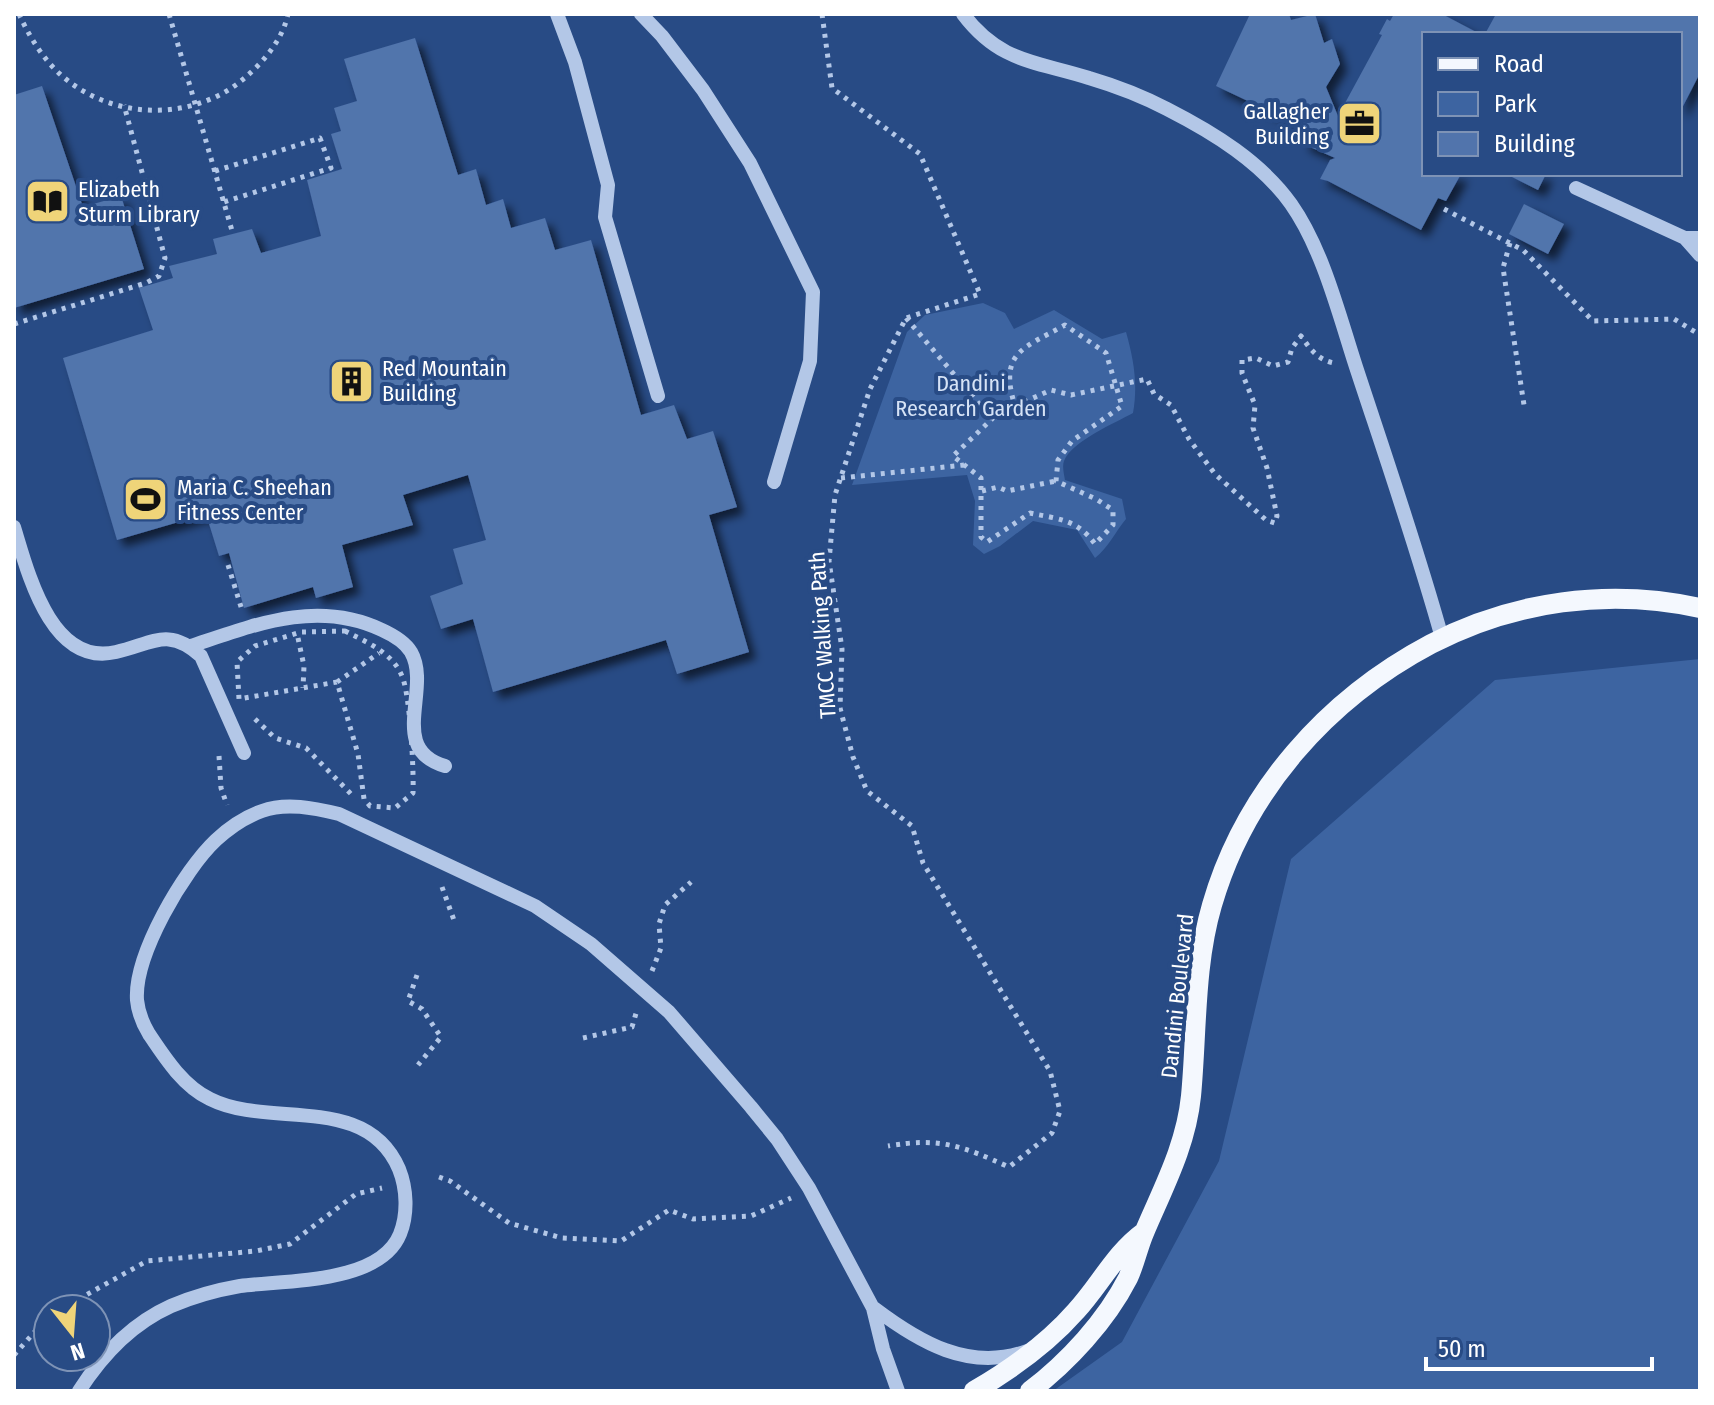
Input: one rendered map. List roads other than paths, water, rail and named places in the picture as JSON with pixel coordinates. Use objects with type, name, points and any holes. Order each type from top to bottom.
[{"type":"main road","name":"Dandini Boulevard","points":[[1030,1391],[1064,1362],[1113,1304],[1128,1278],[1144,1232],[1175,1165],[1191,1100],[1203,944],[1212,905],[1243,828],[1262,794],[1292,754],[1351,696],[1385,671],[1442,638],[1530,608],[1587,598],[1655,600],[1700,608]]},
{"type":"main road","name":"Dandini Boulevard","points":[[974,1391],[1025,1359],[1046,1340],[1075,1312],[1125,1248],[1144,1232]]},
{"type":"lane","points":[[557,14],[575,62],[608,185],[605,217],[658,396]]},
{"type":"lane","points":[[641,14],[703,90],[750,163],[813,292],[810,361],[774,482]]},
{"type":"lane","points":[[963,14],[992,45],[1014,56],[1135,93],[1226,143],[1275,184],[1293,207],[1312,242],[1331,291],[1415,542],[1442,638]]},
{"type":"lane","points":[[1576,188],[1693,238],[1700,255]]},
{"type":"lane","points":[[14,527],[34,586],[52,624],[70,645],[93,653],[113,653],[160,638],[175,639],[191,646],[201,656],[244,753]]},
{"type":"lane","points":[[191,646],[261,623],[303,616],[338,616],[382,630],[401,640],[411,651],[416,671],[414,724],[417,743],[421,754],[431,762],[445,766]]},
{"type":"lane","points":[[79,1391],[119,1340],[162,1311],[225,1289],[303,1281],[355,1269],[383,1256],[394,1246],[400,1234],[405,1216],[403,1179],[387,1148],[357,1126],[337,1120],[276,1113],[210,1100],[177,1073],[146,1029],[139,1012],[137,992],[147,950],[159,923],[189,875],[215,841],[239,822],[266,809],[282,807],[339,814],[535,906],[567,926],[626,972],[669,1012],[777,1139],[827,1220],[873,1308],[898,1391]]},
{"type":"lane","points":[[873,1308],[902,1330],[932,1346],[977,1359],[1009,1357],[1046,1340]]},
{"type":"place","name":"Gallagher Building","points":[[1360,124]]},
{"type":"place","name":"Elizabeth Sturm Library","points":[[47,202]]},
{"type":"place","name":"Red Mountain Building","points":[[351,381]]},
{"type":"place","name":"Maria C. Sheehan Fitness Center","points":[[146,500]]},
{"type":"park label","name":"Dandini Research Garden","points":[[971,396]]}]
